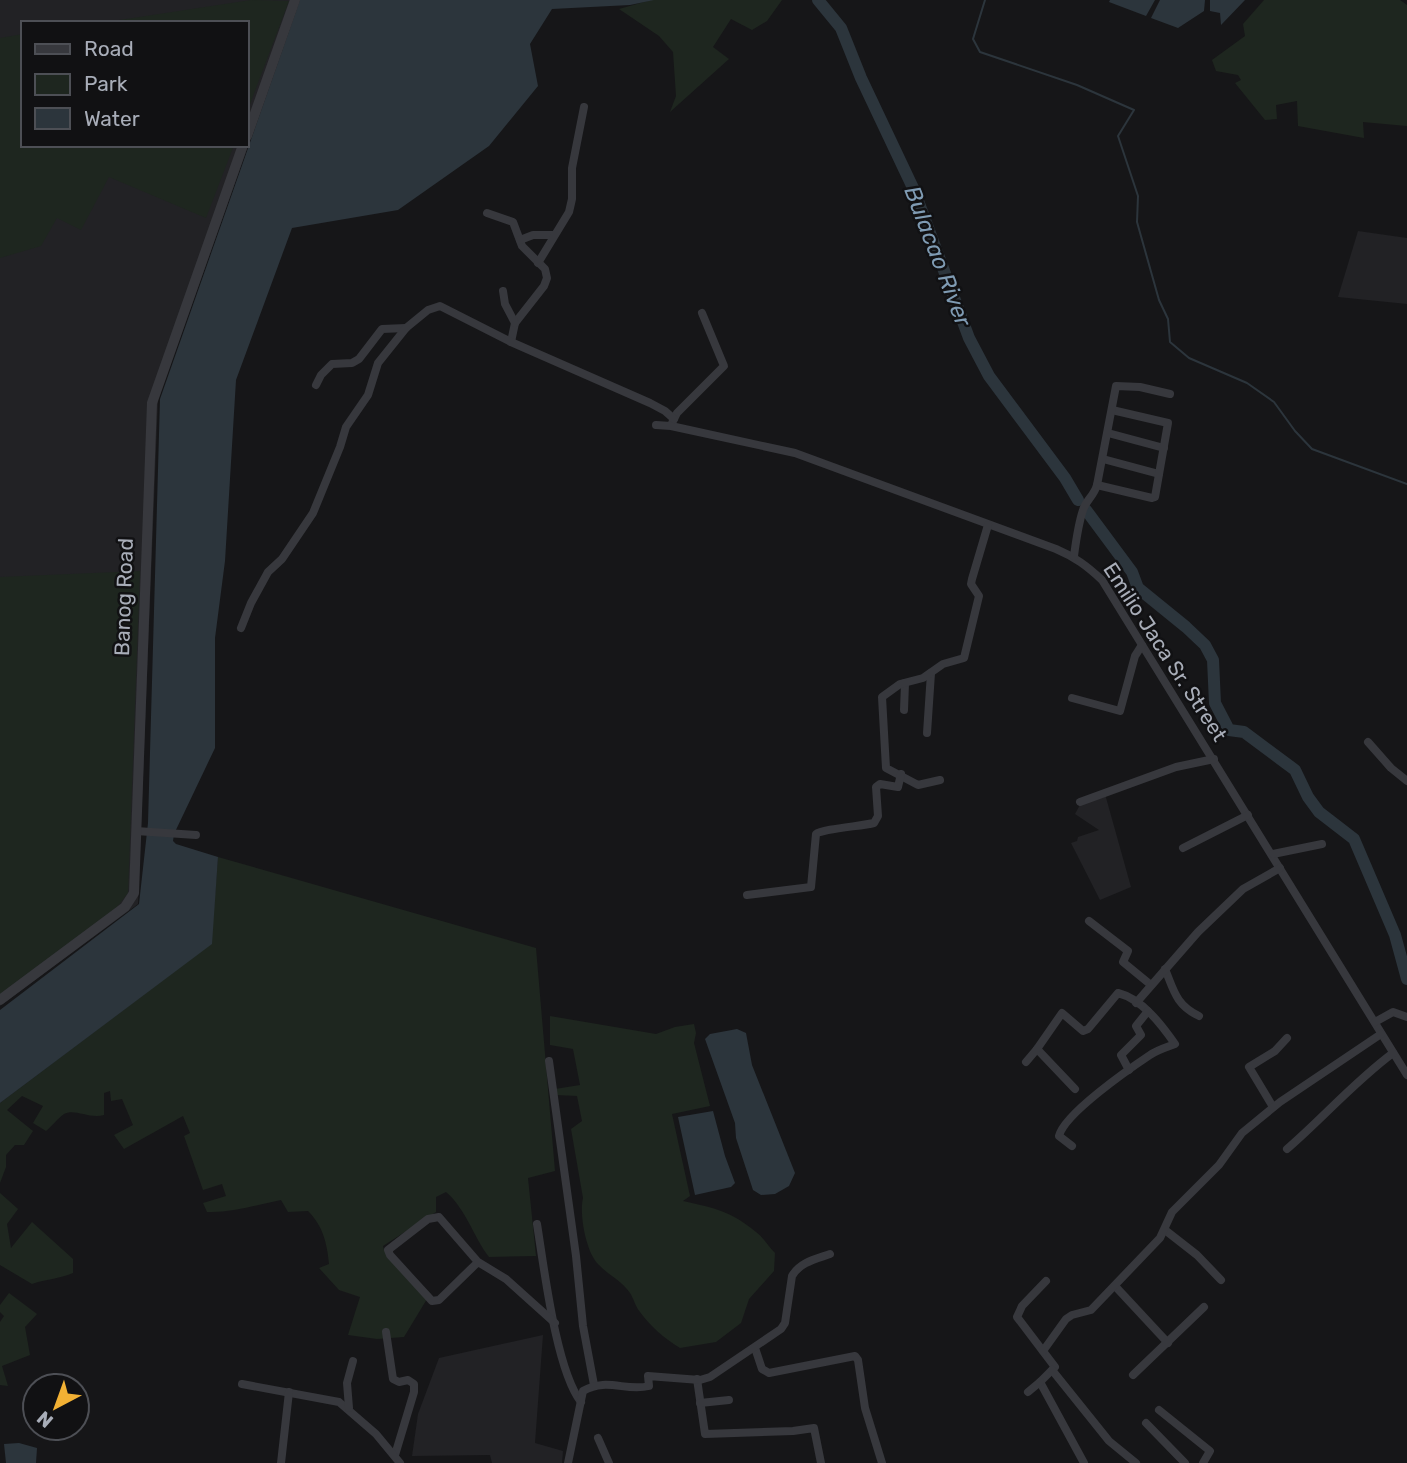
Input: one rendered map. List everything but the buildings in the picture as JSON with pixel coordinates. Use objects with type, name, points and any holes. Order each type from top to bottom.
[{"type":"street","points":[[248,133],[295,0]]},
{"type":"street","points":[[538,263],[567,218],[572,199],[572,168],[584,107]]},
{"type":"street","name":"Banog Road","points":[[0,1000],[128,904],[134,888],[141,832],[152,403],[242,147]]},
{"type":"street","points":[[487,213],[513,222],[522,246],[545,269],[547,278],[544,286],[515,323],[511,342]]},
{"type":"street","points":[[520,240],[533,235],[554,235]]},
{"type":"street","points":[[503,291],[505,304],[515,323]]},
{"type":"street","points":[[241,628],[268,572],[282,559],[313,513],[346,426],[368,395],[378,363],[406,328],[428,310],[440,306],[511,342],[657,407],[673,422],[724,366],[702,313]]},
{"type":"street","points":[[316,385],[321,374],[332,364],[352,363],[359,359],[382,329],[406,328]]},
{"type":"street","points":[[1074,556],[1082,512],[1097,485],[1115,387],[1118,384],[1171,394]]},
{"type":"street","points":[[1097,485],[1153,498],[1159,474],[1168,423],[1112,410]]},
{"type":"street","name":"Emilio Jaca Sr. Street","points":[[656,425],[673,422],[794,453],[1074,556],[1102,580],[1407,1075]]},
{"type":"street","points":[[1108,433],[1164,448]]},
{"type":"street","points":[[1103,459],[1159,474]]},
{"type":"street","points":[[940,779],[918,785],[885,766],[881,702],[884,694],[900,684],[923,678],[943,664],[961,660],[965,655],[979,596],[971,584],[988,525]]},
{"type":"street","points":[[1072,698],[1120,711],[1135,656],[1142,645]]},
{"type":"street","points":[[927,733],[930,673]]},
{"type":"street","points":[[904,710],[905,683]]},
{"type":"street","points":[[1368,742],[1391,768],[1407,781]]},
{"type":"street","points":[[1080,802],[1176,766],[1213,760]]},
{"type":"street","points":[[747,895],[811,887],[817,832],[874,823],[878,816],[876,787],[880,784],[898,787],[901,774]]},
{"type":"street","points":[[1183,848],[1248,814]]},
{"type":"street","points":[[141,832],[196,835]]},
{"type":"street","points":[[1273,855],[1322,844]]},
{"type":"street","points":[[1136,1003],[1198,932],[1243,889],[1280,868]]},
{"type":"street","points":[[1089,921],[1128,951],[1123,962],[1151,985]]},
{"type":"street","points":[[1165,970],[1175,997],[1191,1013],[1199,1016]]},
{"type":"street","points":[[1026,1062],[1062,1013],[1083,1031],[1088,1029],[1118,993],[1148,1012],[1161,1024],[1175,1044],[1152,1054],[1078,1108],[1059,1131],[1059,1136],[1072,1146]]},
{"type":"street","points":[[1129,1070],[1121,1055],[1141,1035],[1136,1026],[1148,1012]]},
{"type":"street","points":[[1375,1022],[1393,1012],[1407,1017]]},
{"type":"street","points":[[1043,1351],[1066,1319],[1091,1310],[1160,1238],[1172,1212],[1219,1165],[1238,1137],[1273,1107],[1381,1034]]},
{"type":"street","points":[[1273,1107],[1249,1067],[1275,1051],[1287,1038]]},
{"type":"street","points":[[1037,1049],[1075,1089]]},
{"type":"street","points":[[1287,1149],[1328,1109],[1393,1053]]},
{"type":"street","points":[[549,1061],[583,1326],[594,1385]]},
{"type":"street","points":[[478,1262],[442,1298],[432,1301],[388,1250],[419,1225],[436,1216],[478,1262],[506,1279],[555,1323]]},
{"type":"street","points":[[537,1224],[567,1376],[581,1402]]},
{"type":"street","points":[[1165,1230],[1197,1255],[1221,1280]]},
{"type":"street","points":[[568,1463],[583,1391],[594,1385],[646,1387],[649,1386],[648,1376],[697,1379],[710,1377],[775,1334],[785,1323],[792,1276],[796,1270],[803,1264],[830,1254]]},
{"type":"street","points":[[1028,1392],[1055,1367],[1017,1317],[1021,1306],[1046,1281]]},
{"type":"street","points":[[1115,1286],[1168,1343]]},
{"type":"street","points":[[1133,1375],[1204,1307]]},
{"type":"street","points":[[386,1332],[393,1379],[399,1382],[408,1380],[414,1384],[395,1455]]},
{"type":"street","points":[[755,1348],[762,1369],[769,1373],[855,1356],[858,1360],[865,1408],[882,1463]]},
{"type":"street","points":[[349,1408],[347,1382],[354,1360]]},
{"type":"street","points":[[1052,1370],[1110,1441],[1136,1463]]},
{"type":"street","points":[[697,1379],[705,1434],[814,1428],[821,1463]]},
{"type":"street","points":[[1040,1382],[1084,1463]]},
{"type":"street","points":[[242,1384],[340,1402],[349,1408],[400,1463]]},
{"type":"street","points":[[281,1463],[289,1392]]},
{"type":"street","points":[[700,1403],[729,1400]]},
{"type":"street","points":[[1159,1410],[1210,1451],[1203,1463]]},
{"type":"street","points":[[1146,1423],[1185,1463]]},
{"type":"street","points":[[598,1438],[609,1463]]},
{"type":"shaded area","points":[[0,0],[300,0],[248,146],[248,21],[21,21],[21,147],[248,147],[158,400],[138,904],[0,1006]]},
{"type":"shaded area","points":[[1358,231],[1407,238],[1407,304],[1338,297]]},
{"type":"shaded area","points":[[1105,794],[1131,887],[1100,900],[1071,843],[1077,841],[1078,837],[1099,830],[1075,814],[1081,803]]},
{"type":"shaded area","points":[[543,1335],[535,1443],[563,1451],[562,1463],[492,1463],[490,1455],[412,1456],[418,1414],[439,1358]]},
{"type":"green space","points":[[251,0],[289,1],[248,109],[248,21],[113,21]]},
{"type":"green space","points":[[651,0],[782,0],[767,21],[752,30],[731,19],[713,47],[729,59],[670,112],[676,96],[673,52],[659,36],[619,9]]},
{"type":"green space","points":[[1264,0],[1400,0],[1407,5],[1407,126],[1363,122],[1364,138],[1298,126],[1297,101],[1276,105],[1277,119],[1265,120],[1235,83],[1241,80],[1238,75],[1216,71],[1212,60],[1245,36],[1243,24]]},
{"type":"green space","points":[[21,34],[21,147],[233,147],[206,218],[109,177],[81,230],[57,218],[41,246],[0,258],[0,38]]},
{"type":"green space","points":[[140,571],[128,893],[117,907],[0,994],[0,577]]},
{"type":"green space","points":[[218,857],[536,948],[555,1171],[528,1178],[536,1256],[489,1257],[453,1199],[446,1192],[436,1197],[436,1212],[383,1246],[427,1299],[404,1337],[377,1339],[348,1335],[360,1297],[339,1290],[319,1268],[329,1264],[327,1249],[321,1229],[308,1211],[288,1212],[281,1200],[235,1210],[207,1212],[203,1203],[226,1196],[222,1184],[203,1190],[184,1136],[190,1133],[183,1116],[124,1149],[114,1135],[133,1125],[122,1099],[111,1101],[110,1091],[104,1093],[104,1115],[68,1112],[46,1131],[33,1123],[43,1106],[22,1096],[7,1110],[33,1131],[24,1145],[15,1145],[6,1155],[6,1167],[0,1183],[0,1103],[211,944]]},
{"type":"green space","points":[[550,1016],[656,1034],[694,1024],[694,1043],[710,1106],[672,1114],[690,1196],[683,1201],[713,1208],[738,1219],[759,1234],[775,1253],[774,1271],[749,1299],[741,1323],[716,1342],[680,1348],[674,1344],[649,1323],[626,1288],[602,1268],[590,1251],[584,1232],[583,1198],[571,1129],[582,1121],[577,1096],[556,1095],[555,1089],[580,1085],[573,1049],[550,1045]]},
{"type":"green space","points":[[0,1193],[18,1209],[7,1224],[11,1248],[32,1222],[73,1259],[73,1273],[32,1284],[0,1265]]},
{"type":"green space","points":[[9,1293],[37,1314],[25,1327],[30,1355],[2,1366],[8,1386],[0,1385],[0,1322],[4,1316],[0,1312],[0,1305]]},
{"type":"water","points":[[300,0],[654,0],[630,5],[552,9],[530,44],[538,86],[489,146],[398,210],[292,228],[236,380],[225,561],[215,638],[215,748],[173,841],[218,857],[212,944],[0,1103],[0,1010],[139,904],[148,823],[160,399]]},
{"type":"water","points":[[1155,0],[1146,16],[1109,2]]},
{"type":"water","points":[[1160,0],[1205,0],[1204,11],[1178,28],[1151,18]]},
{"type":"water","points":[[1210,0],[1245,0],[1221,25],[1220,13],[1210,11]]},
{"type":"water","points":[[737,1029],[746,1033],[752,1065],[795,1173],[789,1186],[775,1194],[761,1195],[753,1190],[736,1138],[735,1123],[705,1039],[710,1034]]},
{"type":"water","points":[[713,1111],[735,1183],[731,1187],[695,1195],[678,1117]]},
{"type":"water","points":[[19,1443],[37,1448],[36,1463],[6,1463],[4,1444]]},
{"type":"waterway","name":"Bulacao River","points":[[818,0],[841,28],[861,78],[914,190],[969,338],[989,376],[1065,478],[1078,500]]},
{"type":"waterway","points":[[985,0],[973,39],[980,52],[1077,85],[1134,110],[1118,136],[1138,196],[1137,222],[1159,300],[1168,319],[1170,342],[1189,358],[1247,383],[1274,402],[1312,449],[1407,484]]},
{"type":"waterway","name":"Bulacao River","points":[[1086,510],[1132,572],[1138,588],[1205,645],[1213,660],[1215,703],[1229,730],[1244,732],[1295,770],[1308,797],[1319,812],[1354,839],[1395,935],[1407,979]]}]
